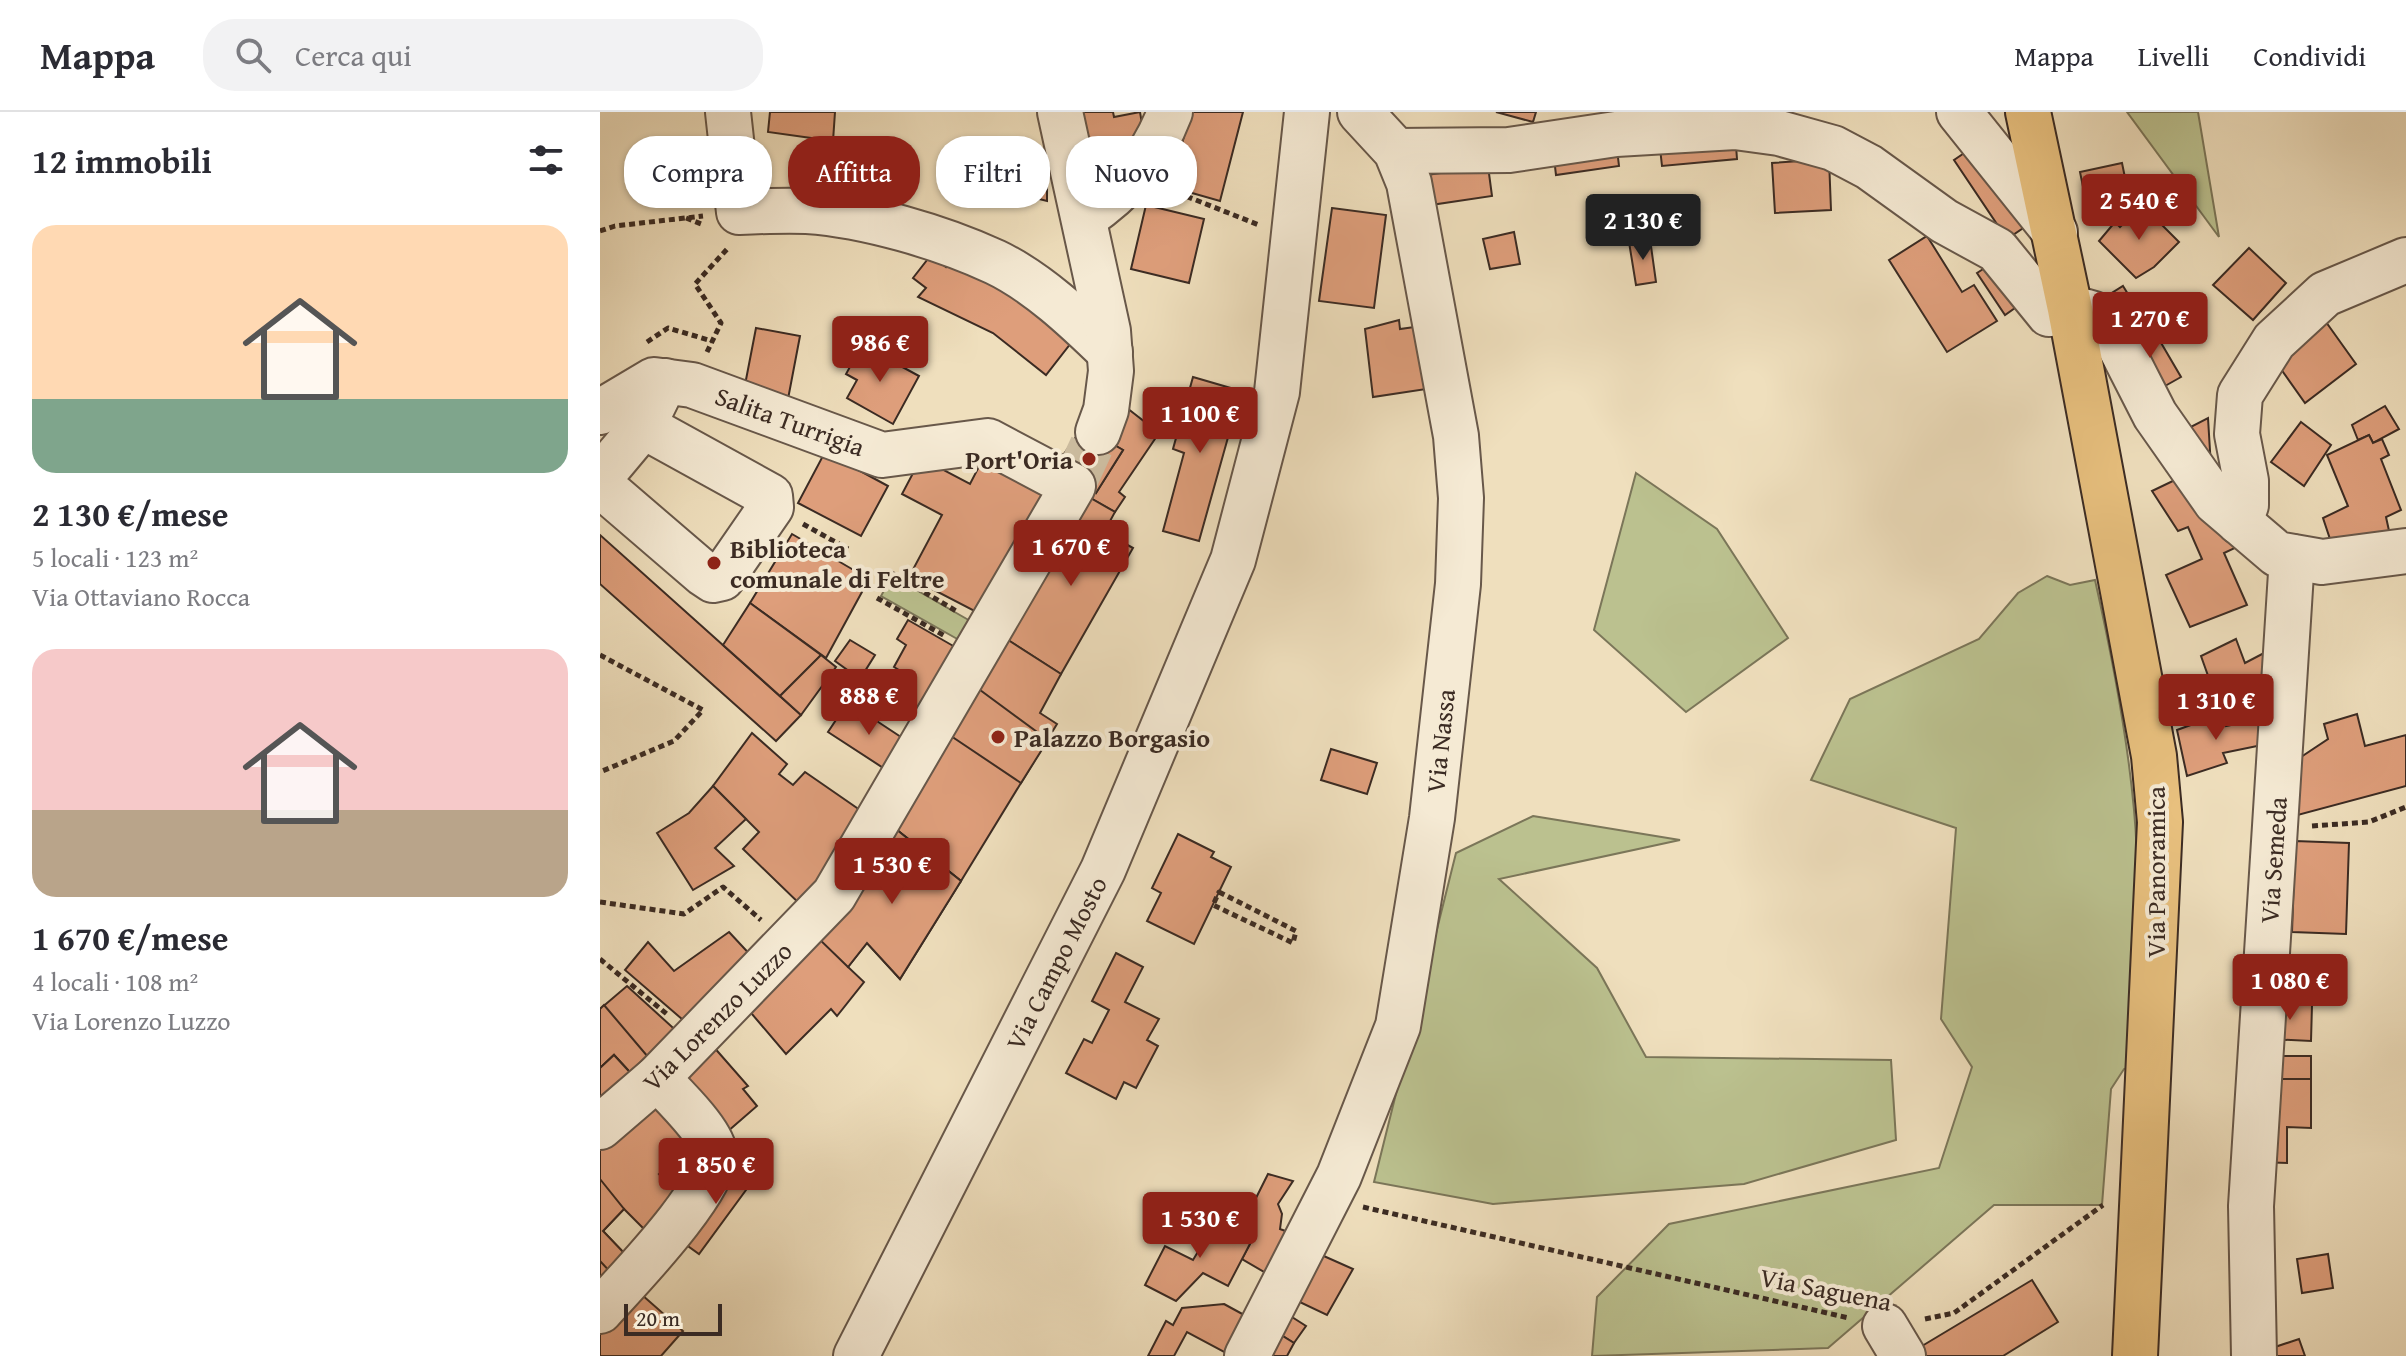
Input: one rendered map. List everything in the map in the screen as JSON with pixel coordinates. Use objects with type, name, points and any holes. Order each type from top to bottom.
[{"type":"main road","name":"Via Panoramica","points":[[2028,112],[2055,232],[2154,756],[2160,822],[2135,1356]]},
{"type":"street","points":[[728,112],[729,226],[820,213],[914,232],[983,257],[1041,293],[1110,352]]},
{"type":"street","points":[[1060,112],[1110,352],[1106,410],[1098,432]]},
{"type":"street","points":[[1158,136],[1170,112]]},
{"type":"street","name":"Via Campo Mosto","points":[[856,1356],[1103,870],[1233,560],[1277,392],[1307,112]]},
{"type":"street","name":"Via Nassa","points":[[1247,1356],[1327,1198],[1370,1104],[1398,1026],[1432,818],[1458,584],[1461,498],[1456,436],[1409,183],[1396,151],[1360,112]]},
{"type":"street","points":[[1959,112],[2055,232]]},
{"type":"street","points":[[1396,151],[1509,150],[1616,134],[1735,127],[1779,133],[1833,148],[1869,167],[1944,221],[1997,250],[2049,314],[2070,309],[2096,314],[2107,321],[2155,415],[2216,502],[2277,554],[2322,562],[2406,551]]},
{"type":"street","points":[[1084,218],[1096,208]]},
{"type":"street","points":[[2239,522],[2246,505],[2246,481],[2237,434],[2240,395],[2274,341],[2325,294],[2406,260]]},
{"type":"street","points":[[600,412],[654,380],[679,383]]},
{"type":"street","points":[[643,426],[679,383]]},
{"type":"street","name":"Salita Turrigia","points":[[679,383],[882,455],[988,441],[1073,486]]},
{"type":"street","name":"Via Lorenzo Luzzo","points":[[600,1127],[657,1078],[834,895],[1073,486]]},
{"type":"street","name":"Via Semeda","points":[[2254,1356],[2251,1206],[2292,557]]},
{"type":"street","points":[[600,1311],[692,1203],[715,1164],[710,1140],[657,1078]]},
{"type":"path","points":[[1197,200],[1293,238]]},
{"type":"path","points":[[600,231],[615,226],[686,218],[729,226]]},
{"type":"path","points":[[686,218],[729,226]]},
{"type":"path","points":[[679,383],[721,323],[695,284],[729,226]]},
{"type":"path","points":[[794,520],[848,549]]},
{"type":"path","points":[[890,572],[984,642]]},
{"type":"path","points":[[877,598],[984,642]]},
{"type":"path","points":[[600,655],[703,710],[674,741],[600,772]]},
{"type":"path","points":[[2275,829],[2369,822],[2406,807]]},
{"type":"path","points":[[600,902],[684,914],[723,887],[789,944]]},
{"type":"path","points":[[1219,892],[1296,931],[1293,943],[1213,905],[1219,892]]},
{"type":"path","points":[[600,959],[696,1039]]},
{"type":"path","name":"Via Saguena","points":[[1327,1198],[1894,1341],[1954,1313],[2111,1199]]},
{"type":"green space","points":[[2127,112],[2198,112],[2219,237]]},
{"type":"green space","points":[[1636,473],[1717,529],[1788,638],[1686,712],[1594,630]]},
{"type":"green space","points":[[892,576],[979,626],[968,645],[881,596]]},
{"type":"green space","points":[[2047,576],[2070,585],[2095,580],[2118,694],[2134,810],[2137,906],[2132,1067],[2124,1069],[2111,1089],[2102,1205],[1994,1205],[1828,1348],[1592,1356],[1597,1297],[1669,1224],[1939,1168],[1972,1067],[1941,1019],[1956,828],[1811,780],[1850,699],[1979,639],[2018,593]]},
{"type":"green space","points":[[1533,816],[1680,840],[1499,879],[1597,968],[1646,1057],[1891,1060],[1896,1140],[1744,1184],[1493,1204],[1374,1182],[1456,853]]},
{"type":"building","points":[[770,112],[835,112],[833,136],[768,132]]},
{"type":"building","points":[[1075,112],[1113,112],[1114,117],[1140,112],[1144,136],[1079,136]]},
{"type":"building","points":[[1179,112],[1243,112],[1220,201],[1197,194],[1197,136],[1184,136],[1186,128]]},
{"type":"building","points":[[1496,112],[1536,112],[1533,122]]},
{"type":"building","points":[[1735,132],[1737,159],[1662,166],[1659,139]]},
{"type":"building","points":[[1616,141],[1619,166],[1556,175],[1553,149]]},
{"type":"building","points":[[1976,145],[2032,222],[2007,239],[1954,160]]},
{"type":"building","points":[[1829,159],[1831,210],[1775,213],[1772,163]]},
{"type":"building","points":[[2122,163],[2131,207],[2089,216],[2080,172]]},
{"type":"building","points":[[1488,166],[1492,196],[1424,206],[1420,176]]},
{"type":"building","points":[[1629,199],[1633,222],[1623,224],[1619,201]]},
{"type":"building","points":[[2142,205],[2179,242],[2154,267],[2136,278],[2099,241],[2115,222],[2120,227]]},
{"type":"building","points":[[1145,208],[1158,208],[1204,219],[1189,283],[1131,269]]},
{"type":"building","points":[[1332,208],[1386,215],[1374,308],[1319,301]]},
{"type":"building","points":[[1514,232],[1520,264],[1490,269],[1483,239]]},
{"type":"building","points":[[1927,236],[1962,292],[1974,285],[1997,321],[1947,352],[1889,260]]},
{"type":"building","points":[[1650,239],[1656,282],[1636,285],[1629,242]]},
{"type":"building","points":[[2249,248],[2286,283],[2253,320],[2213,285]]},
{"type":"building","points":[[957,253],[1078,334],[1046,375],[993,333],[918,297],[926,288],[913,278],[931,255],[946,267]]},
{"type":"building","points":[[1994,262],[2022,303],[2005,315],[1977,273]]},
{"type":"building","points":[[2123,286],[2139,312],[2118,325],[2102,299]]},
{"type":"building","points":[[1399,320],[1400,329],[1421,326],[1433,388],[1373,397],[1365,329]]},
{"type":"building","points":[[2326,322],[2356,364],[2305,403],[2278,365]]},
{"type":"building","points":[[2150,324],[2181,377],[2149,395],[2118,342]]},
{"type":"building","points":[[756,328],[800,336],[788,399],[744,390]]},
{"type":"building","points":[[862,345],[919,376],[893,424],[847,398],[857,380],[846,374]]},
{"type":"building","points":[[1193,377],[1241,391],[1199,541],[1163,531],[1184,453],[1173,449]]},
{"type":"building","points":[[1118,401],[1159,433],[1119,492],[1125,497],[1115,512],[1087,496],[1092,487],[1096,493],[1123,450],[1106,440]]},
{"type":"building","points":[[2385,406],[2399,429],[2373,443],[2369,435],[2358,440],[2352,425]]},
{"type":"building","points":[[2208,418],[2211,467],[2177,434]]},
{"type":"building","points":[[2301,422],[2331,445],[2304,486],[2271,462]]},
{"type":"building","name":"Port'Oria","points":[[1083,427],[1123,450],[1096,493],[1054,468]]},
{"type":"building","points":[[2369,435],[2373,443],[2382,439],[2389,455],[2381,459],[2401,510],[2386,517],[2393,549],[2332,545],[2323,518],[2348,506],[2327,455]]},
{"type":"building","points":[[987,451],[1055,487],[986,617],[909,577],[942,515],[902,494],[921,458],[970,484]]},
{"type":"building","points":[[825,452],[888,486],[861,536],[798,503]]},
{"type":"building","points":[[2179,478],[2237,547],[2224,553],[2247,605],[2190,627],[2166,575],[2202,559],[2188,527],[2178,531],[2152,491]]},
{"type":"building","points":[[1087,496],[1115,512],[1104,532],[1133,548],[1061,674],[1005,638]]},
{"type":"building","points":[[792,534],[869,579],[826,658],[750,603]]},
{"type":"building","points":[[600,535],[801,715],[776,741],[600,584]]},
{"type":"building","points":[[750,603],[821,655],[780,696],[723,645]]},
{"type":"building","points":[[908,620],[962,651],[920,725],[896,711],[914,679],[894,667],[906,645],[897,639]]},
{"type":"building","points":[[1005,638],[1061,674],[1040,713],[1057,724],[961,881],[897,830],[898,817]]},
{"type":"building","points":[[2236,639],[2245,663],[2285,642],[2279,714],[2226,726],[2201,656]]},
{"type":"building","points":[[850,640],[875,655],[860,679],[835,661]]},
{"type":"building","points":[[821,655],[836,667],[801,715],[780,696]]},
{"type":"building","name":"Palazzo Borgasio","points":[[976,687],[1048,740],[1021,783],[948,734]]},
{"type":"building","points":[[848,702],[910,743],[891,773],[828,732]]},
{"type":"building","points":[[2221,714],[2226,726],[2259,719],[2267,744],[2223,753],[2227,763],[2187,776],[2177,730]]},
{"type":"building","points":[[2357,714],[2365,746],[2406,735],[2406,786],[2294,816],[2298,759],[2328,739],[2324,724]]},
{"type":"building","points":[[752,733],[787,764],[779,774],[793,785],[805,772],[870,817],[806,910],[743,849],[759,832],[713,786]]},
{"type":"building","points":[[1331,749],[1377,763],[1367,794],[1321,780]]},
{"type":"building","points":[[713,786],[746,819],[715,848],[734,866],[693,890],[657,833],[689,813]]},
{"type":"building","points":[[897,830],[961,881],[900,979],[867,943],[848,967],[864,982],[837,1016],[831,1009],[786,1054],[746,1007],[812,944]]},
{"type":"building","points":[[897,830],[961,881],[900,979],[867,943],[848,967],[817,937]]},
{"type":"building","points":[[1178,834],[1214,852],[1211,857],[1231,867],[1194,944],[1147,921],[1161,893],[1152,888]]},
{"type":"building","points":[[2295,841],[2349,843],[2346,934],[2292,932]]},
{"type":"building","points":[[729,932],[756,961],[690,1026],[625,970],[648,942],[674,971]]},
{"type":"building","points":[[1116,953],[1143,967],[1125,1002],[1159,1019],[1147,1040],[1158,1046],[1136,1088],[1124,1082],[1116,1099],[1066,1073],[1084,1039],[1092,1043],[1109,1010],[1092,1001]]},
{"type":"building","points":[[627,986],[682,1036],[637,1080],[614,1055],[600,1068],[600,1009]]},
{"type":"building","points":[[2269,1003],[2312,1005],[2311,1041],[2268,1039]]},
{"type":"building","points":[[604,1005],[654,1064],[637,1080],[614,1055],[600,1068],[600,1009]]},
{"type":"building","points":[[712,1045],[748,1086],[743,1089],[757,1106],[720,1138],[670,1082]]},
{"type":"building","points":[[614,1055],[637,1080],[600,1115],[600,1068]]},
{"type":"building","points":[[614,1055],[637,1080],[600,1116],[600,1068]]},
{"type":"building","points":[[2280,1056],[2311,1056],[2311,1079],[2280,1079]]},
{"type":"building","points":[[2259,1079],[2311,1079],[2311,1128],[2287,1127],[2287,1163],[2259,1162]]},
{"type":"building","points":[[660,1092],[702,1140],[659,1174],[686,1203],[651,1236],[624,1209],[603,1231],[625,1254],[600,1288],[600,1139]]},
{"type":"building","points":[[732,1157],[757,1175],[699,1254],[674,1236]]},
{"type":"building","points":[[1268,1174],[1293,1181],[1278,1204],[1282,1214],[1280,1229],[1299,1236],[1276,1279],[1242,1259],[1252,1240],[1247,1216]]},
{"type":"building","points":[[600,1179],[624,1209],[603,1231],[625,1254],[615,1277],[600,1261]]},
{"type":"building","points":[[1205,1215],[1252,1240],[1228,1286],[1203,1273],[1176,1301],[1145,1285],[1165,1246],[1193,1260],[1202,1245],[1197,1232]]},
{"type":"building","points":[[1308,1249],[1353,1269],[1327,1315],[1287,1296]]},
{"type":"building","points":[[2328,1254],[2333,1288],[2302,1293],[2297,1259]]},
{"type":"building","points":[[2032,1280],[2058,1322],[2003,1356],[1921,1356],[1917,1349]]},
{"type":"building","points":[[633,1287],[683,1331],[661,1356],[600,1356],[600,1320]]},
{"type":"building","points":[[1224,1304],[1246,1316],[1226,1353],[1187,1332],[1174,1356],[1148,1356],[1166,1321],[1173,1325],[1182,1308]]},
{"type":"building","points":[[1281,1310],[1306,1326],[1294,1343],[1270,1328]]},
{"type":"building","points":[[1270,1328],[1294,1343],[1287,1356],[1256,1356]]},
{"type":"building","points":[[2299,1339],[2305,1356],[2264,1356],[2263,1351]]},
{"type":"tunnel","points":[[1073,486],[1098,432]]},
{"type":"place","name":"Port'Oria","points":[[1089,459]]},
{"type":"place","name":"Biblioteca comunale di Feltre","points":[[714,563]]},
{"type":"place","name":"Palazzo Borgasio","points":[[998,737]]}]
